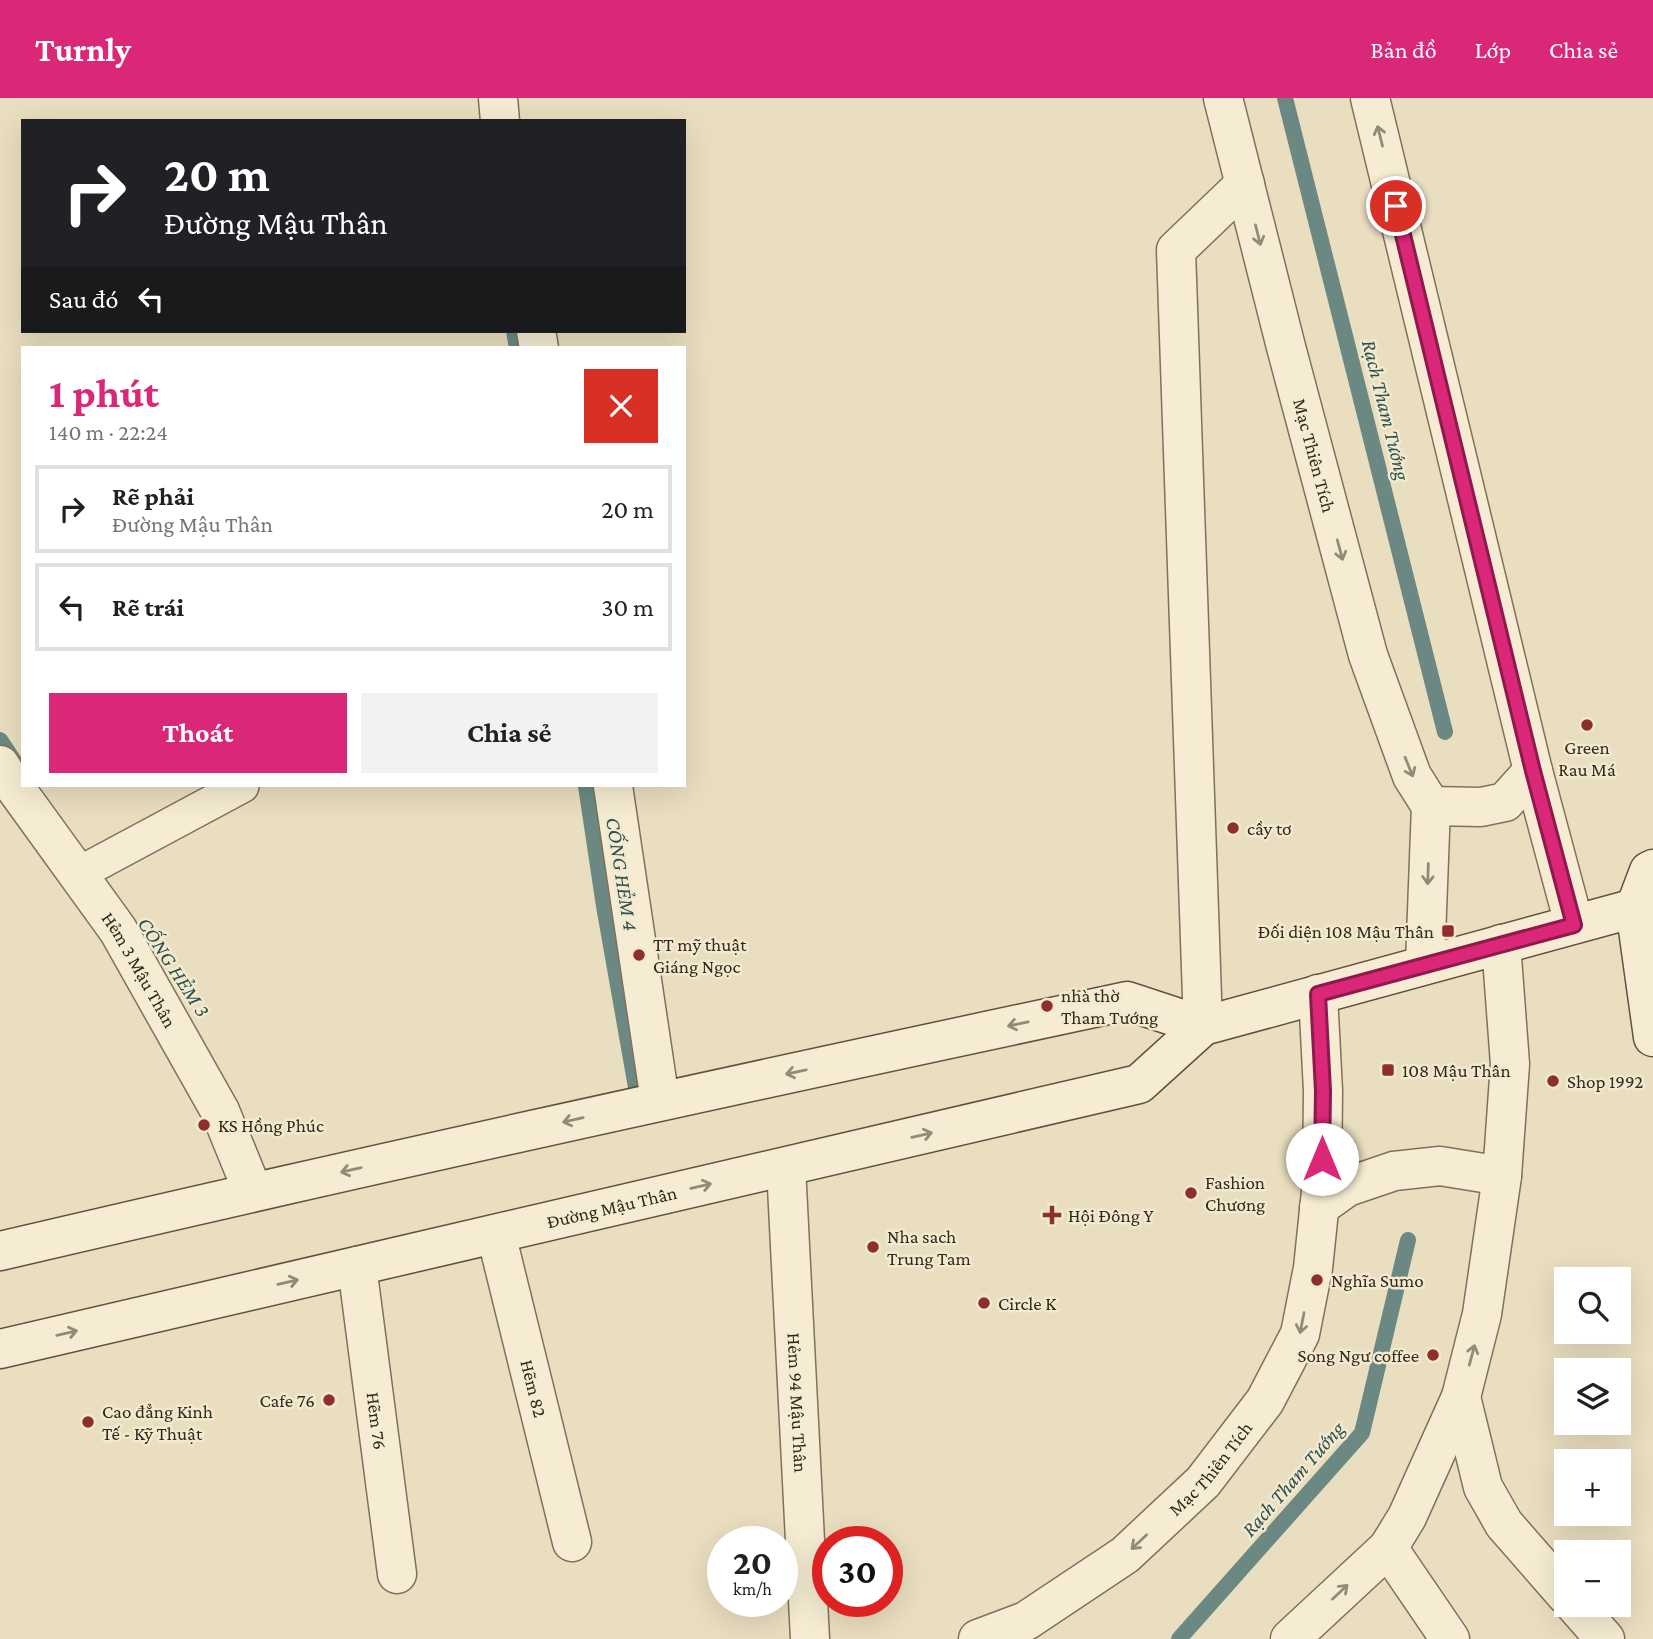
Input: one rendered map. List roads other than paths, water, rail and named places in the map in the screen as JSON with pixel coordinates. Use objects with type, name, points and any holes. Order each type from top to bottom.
[{"type":"street","points":[[498,98],[500,119]]},
{"type":"street","name":"Mạc Thiên Tích","points":[[1223,98],[1368,655],[1412,776],[1431,806]]},
{"type":"street","points":[[1370,98],[1533,771],[1574,925]]},
{"type":"street","points":[[0,1251],[660,1101],[1127,1001],[1203,1026],[1176,250],[1245,184]]},
{"type":"street","name":"Hẻm 3 Mậu Thân","points":[[0,765],[118,930],[220,1111],[253,1192]]},
{"type":"street","points":[[1425,964],[1431,806],[1481,807],[1505,802],[1533,771]]},
{"type":"street","points":[[613,787],[660,1101]]},
{"type":"street","points":[[1651,870],[1644,914],[1653,1037]]},
{"type":"street","name":"Đường Mậu Thân","points":[[0,1349],[1139,1084],[1203,1026],[1574,925],[1644,914]]},
{"type":"street","points":[[1290,1639],[1388,1548],[1407,1517],[1461,1397],[1482,1314],[1502,1176],[1510,1064],[1501,944]]},
{"type":"street","name":"Mạc Thiên Tích","points":[[978,1639],[1026,1620],[1125,1555],[1203,1482],[1265,1401],[1300,1334],[1312,1268],[1322,1182],[1323,1091],[1318,994]]},
{"type":"street","points":[[1319,1207],[1347,1187],[1394,1171],[1440,1166],[1502,1176]]},
{"type":"street","name":"Hẻm 94 Mậu Thân","points":[[786,1167],[810,1639]]},
{"type":"street","name":"Hẽm 82","points":[[496,1234],[572,1542]]},
{"type":"street","name":"Hẽm 76","points":[[357,1266],[397,1574]]},
{"type":"street","points":[[1461,1397],[1483,1487],[1504,1524],[1554,1581]]},
{"type":"street","points":[[1388,1548],[1450,1639]]},
{"type":"street","points":[[1586,1617],[1605,1639]]},
{"type":"lane","points":[[78,874],[240,787]]},
{"type":"waterway","name":"Rạch Tham Tướng","points":[[1285,98],[1445,732]]},
{"type":"waterway","name":"CỐNG HẺM 4","points":[[514,333],[517,346]]},
{"type":"waterway","name":"CỐNG HẺM 3","points":[[0,740],[16,764]]},
{"type":"waterway","name":"CỐNG HẺM 4","points":[[586,787],[637,1093]]},
{"type":"waterway","name":"Rạch Tham Tướng","points":[[1179,1639],[1362,1433],[1408,1240]]},
{"type":"place","name":"Green Rau Má","points":[[1587,725]]},
{"type":"place","name":"cầy tơ","points":[[1233,828]]},
{"type":"place","name":"Đối diện 108 Mậu Thân","points":[[1448,931]]},
{"type":"place","name":"TT mỹ thuật Giáng Ngọc","points":[[639,955]]},
{"type":"place","name":"nhà thờ Tham Tướng","points":[[1047,1006]]},
{"type":"place","name":"108 Mậu Thân","points":[[1388,1070]]},
{"type":"place","name":"Shop 1992","points":[[1553,1081]]},
{"type":"place","name":"KS Hồng Phúc","points":[[204,1125]]},
{"type":"place","name":"Fashion Chương","points":[[1191,1193]]},
{"type":"place","name":"Hội Đông Y","points":[[1052,1215]]},
{"type":"place","name":"Nha sach Trung Tam","points":[[873,1247]]},
{"type":"place","name":"Nghĩa Sumo","points":[[1317,1280]]},
{"type":"place","name":"Circle K","points":[[984,1303]]},
{"type":"place","name":"Song Ngư coffee","points":[[1433,1355]]},
{"type":"place","name":"Cafe 76","points":[[329,1400]]},
{"type":"place","name":"Cao đẳng Kinh Tế - Kỹ Thuật","points":[[88,1422]]}]
